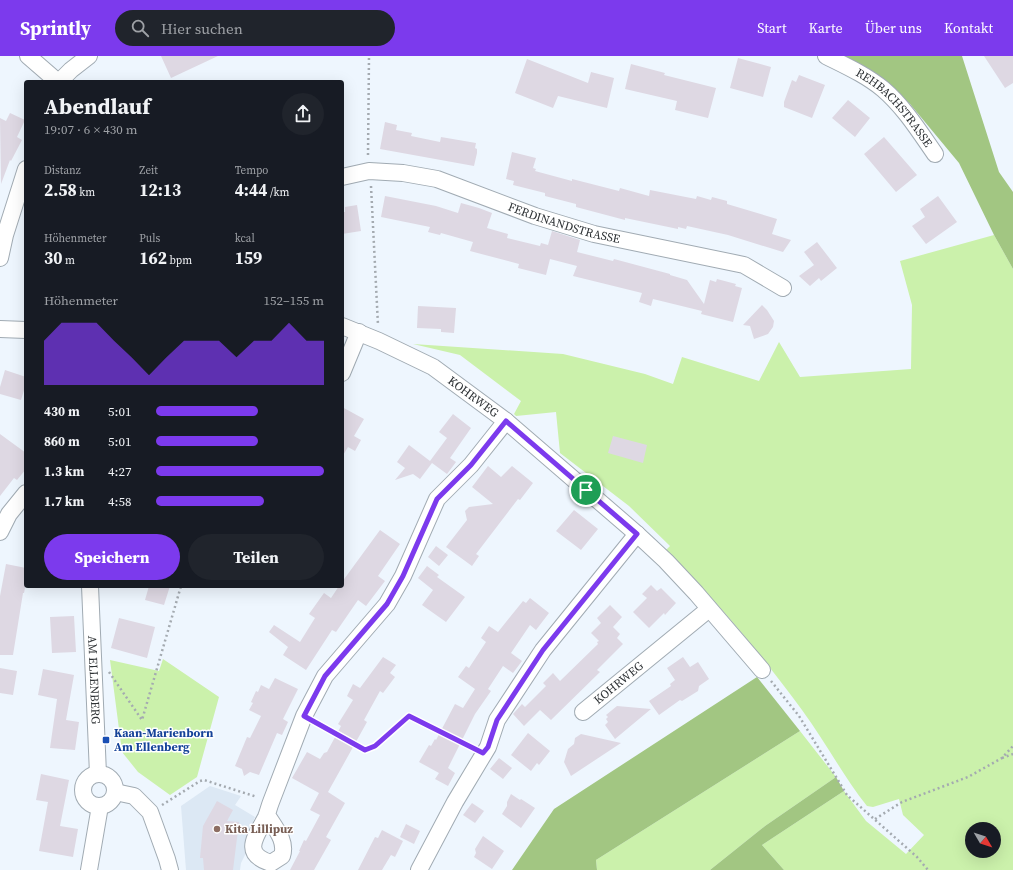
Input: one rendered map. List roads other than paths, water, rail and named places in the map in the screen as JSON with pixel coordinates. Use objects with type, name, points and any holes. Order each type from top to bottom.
[{"type":"street","points":[[28,56],[56,80]]},
{"type":"street","points":[[60,80],[89,56]]},
{"type":"street","name":"REHBACHSTRASSE","points":[[826,56],[856,71],[882,87],[897,102],[935,154]]},
{"type":"street","name":"FERDINANDSTRASSE","points":[[344,177],[369,171],[402,173],[437,179],[535,216],[594,234],[744,265],[783,288]]},
{"type":"street","points":[[0,258],[5,234],[24,175]]},
{"type":"street","name":"KOHRWEG","points":[[344,327],[379,341],[433,367],[506,421],[637,534],[666,561],[762,670]]},
{"type":"street","points":[[0,329],[24,330]]},
{"type":"street","points":[[344,367],[359,332]]},
{"type":"street","points":[[267,815],[304,716],[325,676],[387,604],[403,576],[437,499],[471,465],[506,421]]},
{"type":"street","points":[[0,532],[9,514],[24,495]]},
{"type":"street","points":[[419,870],[483,753],[488,747],[497,720],[543,650],[637,534]]},
{"type":"street","name":"AM ELLENBERG","points":[[90,588],[98,774]]},
{"type":"street","name":"KOHRWEG","points":[[583,712],[709,609]]},
{"type":"street","points":[[104,774],[110,778],[115,785],[115,792],[112,799],[106,804],[100,806],[91,803],[86,798],[83,789],[85,782],[91,776],[104,774]]},
{"type":"street","points":[[115,792],[134,796],[150,812],[170,870]]},
{"type":"street","points":[[89,870],[100,806]]},
{"type":"place","name":"Kaan-Marienborn Am Ellenberg","points":[[106,740]]},
{"type":"place","name":"Kita Lillipuz","points":[[217,829]]}]
